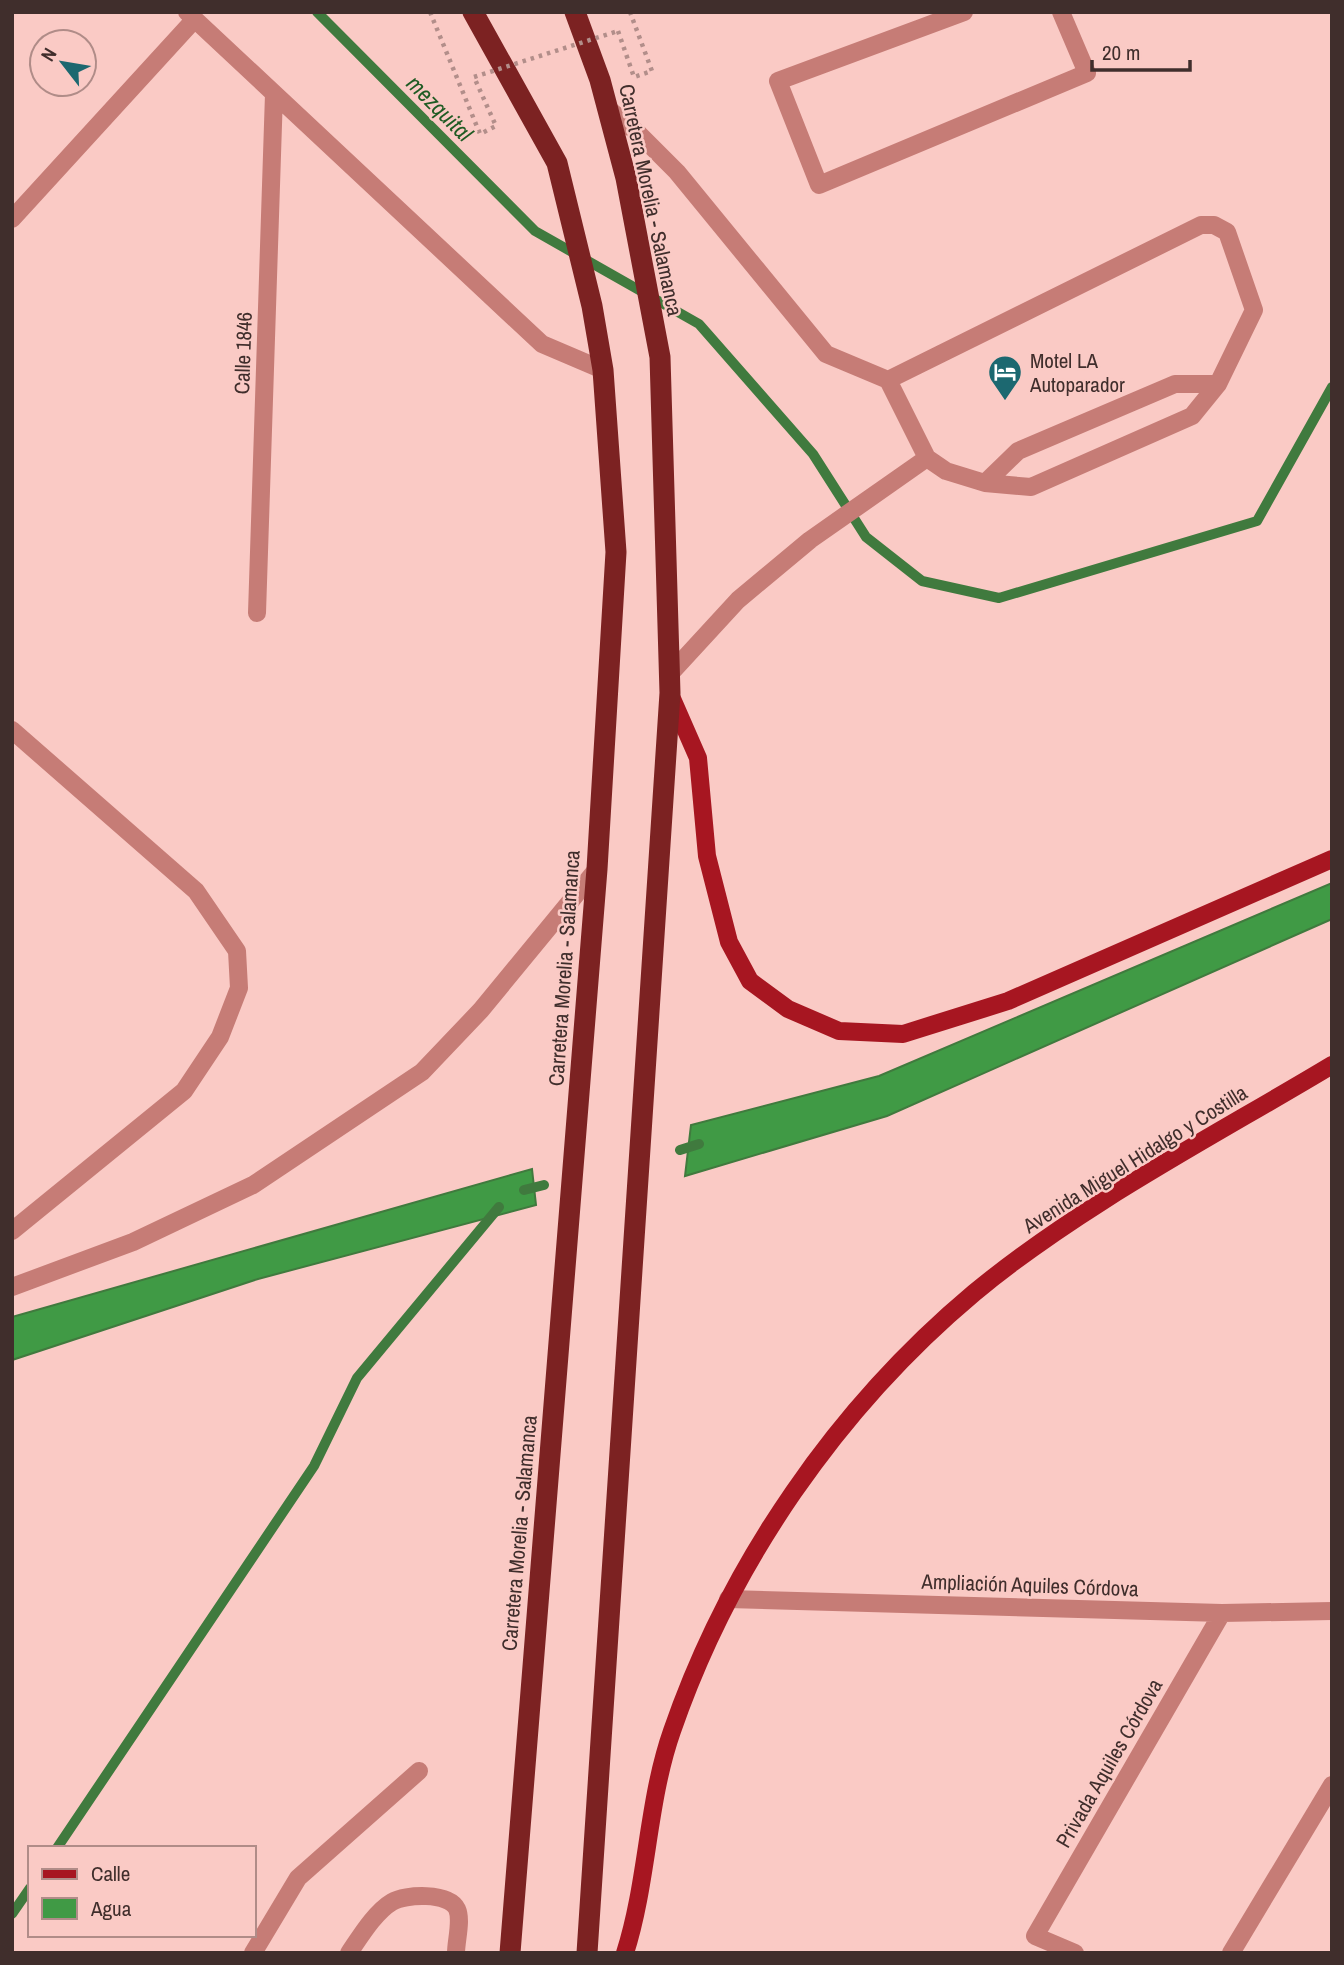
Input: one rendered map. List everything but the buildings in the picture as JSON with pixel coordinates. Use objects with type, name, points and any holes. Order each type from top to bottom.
[{"type":"highway","name":"Carretera Morelia - Salamanca","points":[[473,12],[557,163],[592,306],[603,370],[616,552],[597,869],[510,1953]]},
{"type":"highway","name":"Carretera Morelia - Salamanca","points":[[575,12],[600,80],[626,178],[660,357],[669,684],[587,1953]]},
{"type":"main road","points":[[669,684],[698,758],[707,856],[729,942],[750,981],[788,1009],[839,1031],[903,1034],[1008,1002],[1332,859]]},
{"type":"main road","name":"Avenida Miguel Hidalgo y Costilla","points":[[625,1953],[671,1732],[728,1599],[806,1475],[882,1381],[974,1293],[1074,1220],[1332,1065]]},
{"type":"street","points":[[964,12],[778,81],[820,185],[1087,73],[1061,12]]},
{"type":"street","points":[[12,219],[190,16],[542,344],[603,370]]},
{"type":"street","name":"Calle 1846","points":[[257,613],[274,94]]},
{"type":"street","points":[[606,107],[639,134],[677,172],[826,354],[888,380],[927,458],[946,471],[985,484],[1031,487],[1192,416],[1218,384],[1254,310],[1227,232],[1214,225],[1201,225],[888,380]]},
{"type":"street","points":[[985,484],[1018,451],[1175,384],[1218,384]]},
{"type":"street","points":[[669,684],[738,600],[818,534],[927,458]]},
{"type":"street","points":[[12,730],[196,891],[237,951],[239,988],[220,1037],[184,1091],[12,1231]]},
{"type":"street","points":[[12,1287],[133,1242],[253,1185],[422,1072],[481,1010],[597,869]]},
{"type":"street","name":"Ampliación Aquiles Córdova","points":[[728,1599],[1222,1612],[1332,1611]]},
{"type":"street","name":"Privada Aquiles Córdova","points":[[1075,1953],[1035,1936],[1222,1612]]},
{"type":"street","points":[[254,1953],[298,1878],[419,1771]]},
{"type":"street","points":[[1231,1953],[1332,1785]]},
{"type":"street","points":[[349,1953],[363,1932],[392,1902],[439,1895],[452,1902],[458,1911],[456,1953]]},
{"type":"path","points":[[430,12],[480,134],[496,126],[474,77],[618,31],[634,77],[652,71],[630,12]]},
{"type":"water","points":[[1332,883],[1332,919],[887,1116],[685,1176],[691,1125],[879,1076]]},
{"type":"water","points":[[532,1169],[536,1205],[258,1279],[12,1360],[12,1317]]},
{"type":"waterway","name":"mezquital","points":[[317,12],[535,231],[699,324],[813,454],[866,537],[922,581],[999,598],[1257,521],[1332,387]]},
{"type":"waterway","points":[[680,1150],[699,1144]]},
{"type":"waterway","points":[[524,1190],[544,1185]]},
{"type":"waterway","points":[[58,1846],[314,1466],[357,1378],[499,1207]]},
{"type":"waterway","points":[[12,1914],[28,1891]]},
{"type":"place","name":"Motel LA Autoparador","points":[[1005,402]]}]
